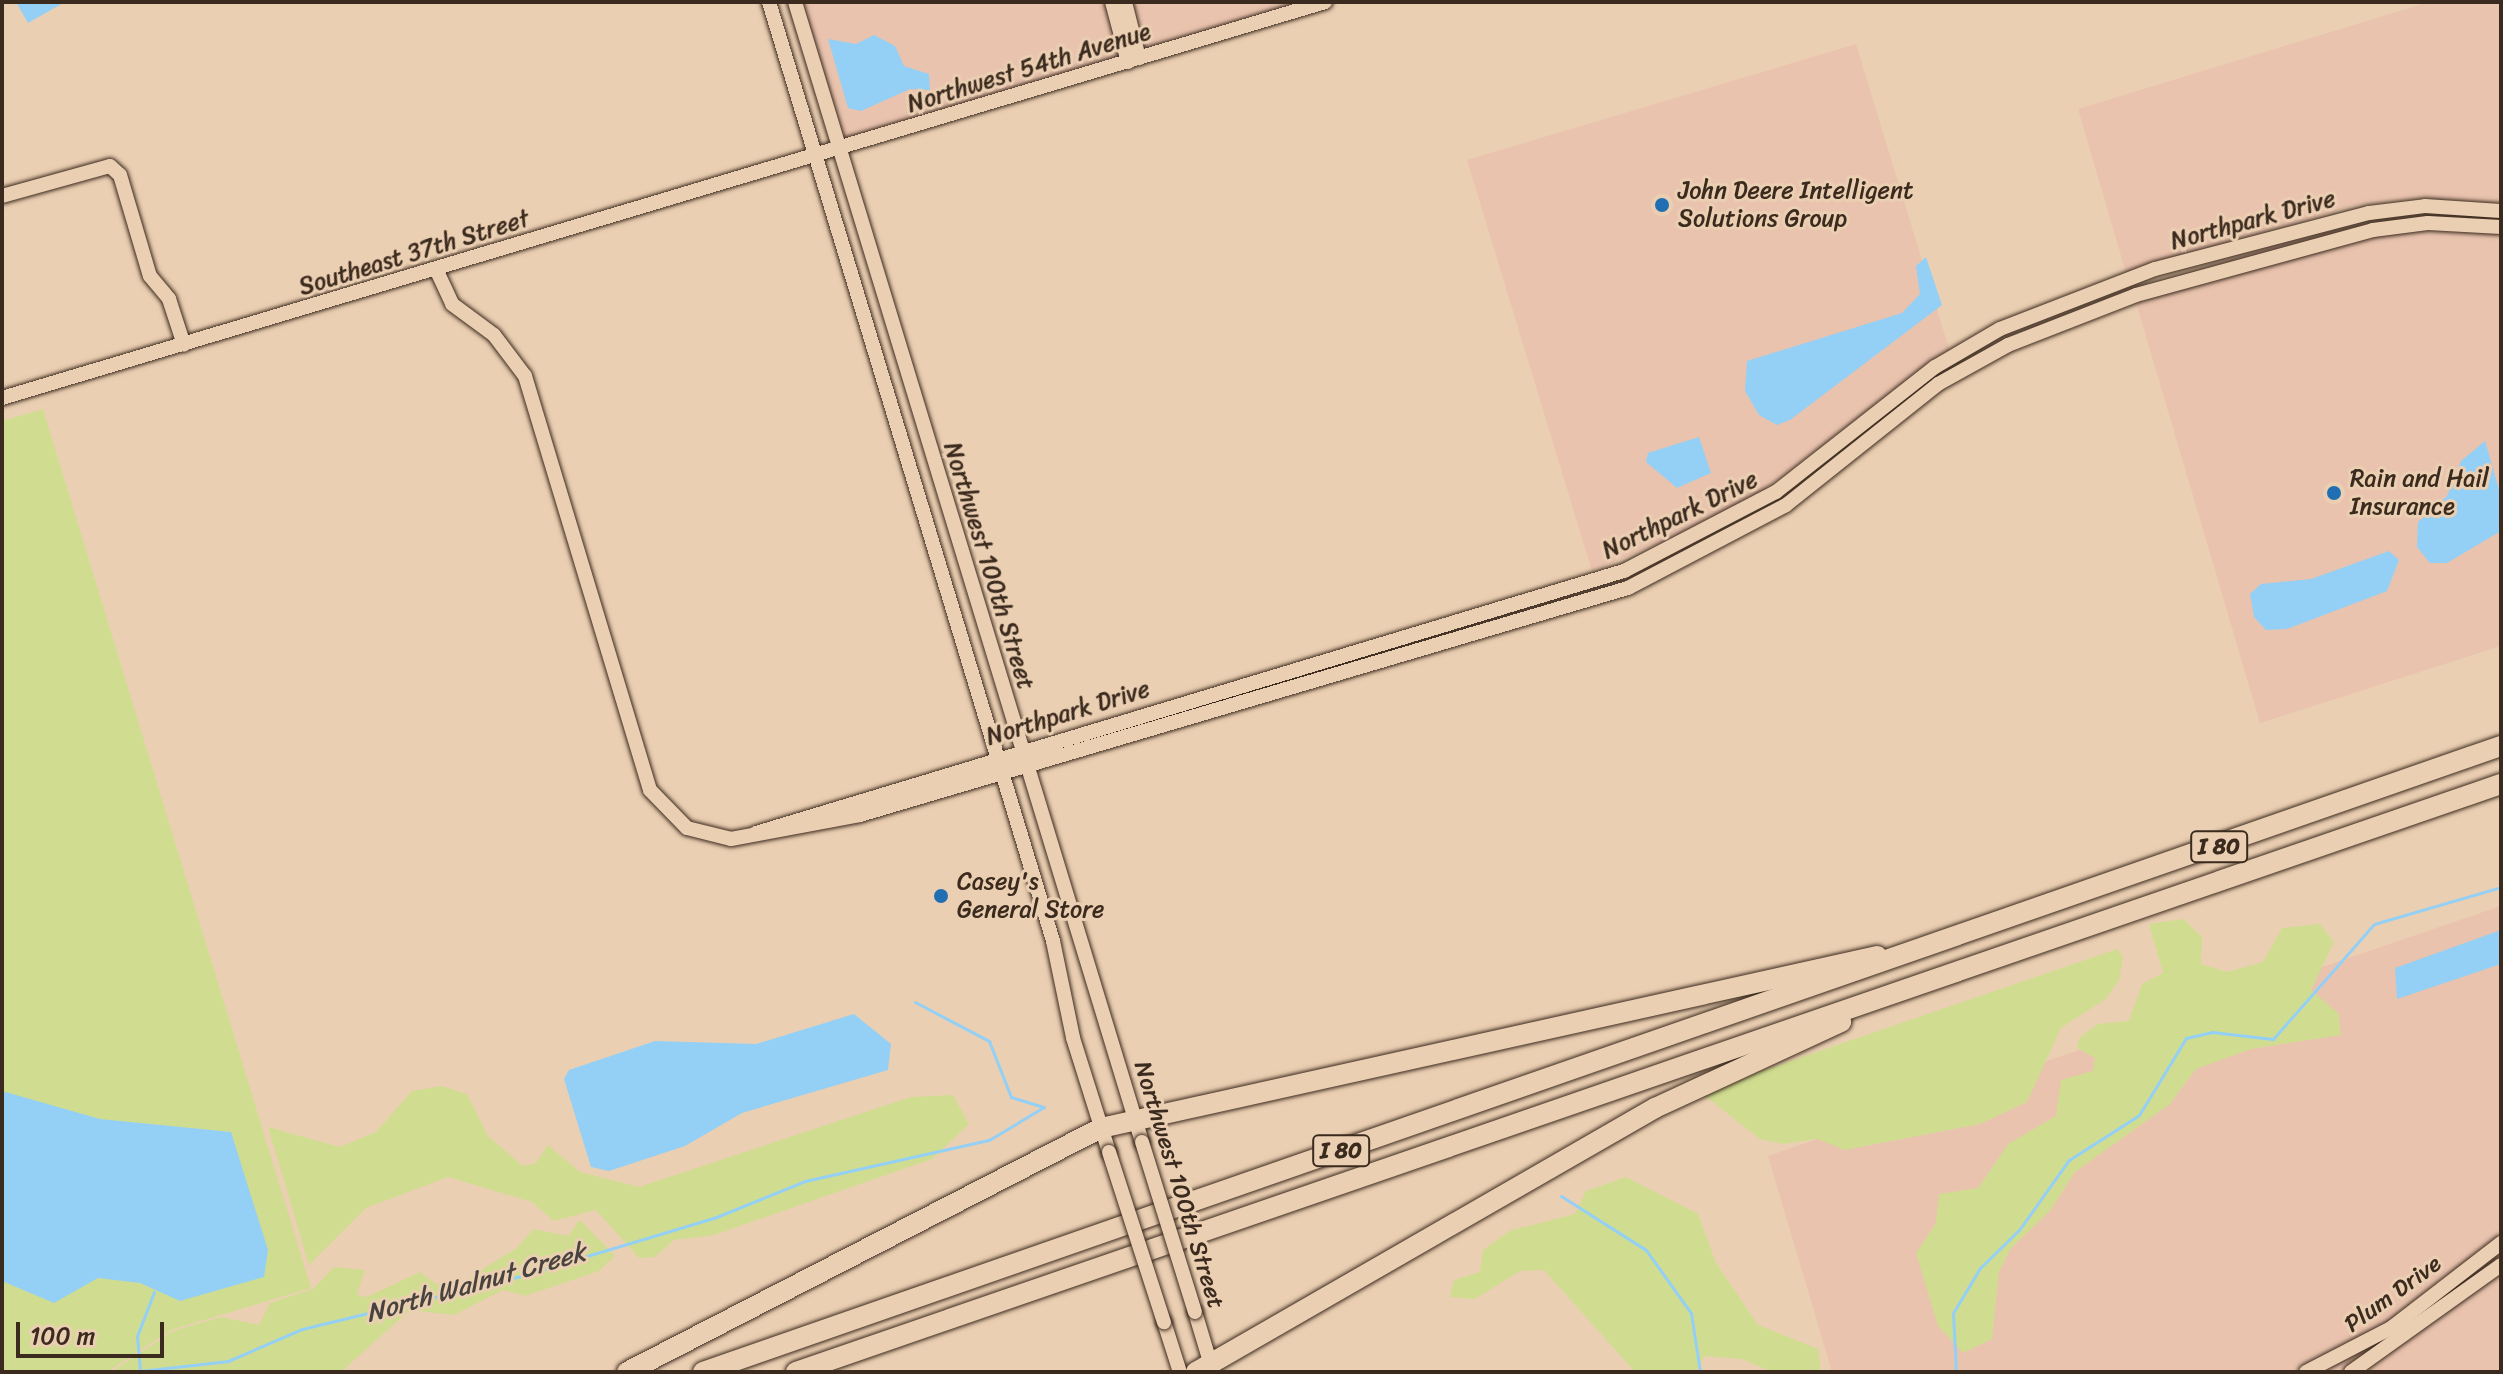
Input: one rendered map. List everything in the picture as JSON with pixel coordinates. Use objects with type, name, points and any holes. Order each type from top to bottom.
[{"type":"highway","name":"I 80","points":[[703,1372],[1980,933],[2501,746]]},
{"type":"highway","name":"I 80","points":[[796,1372],[1988,958],[2501,784]]},
{"type":"highway","points":[[2411,815],[2501,793]]},
{"type":"highway","points":[[627,1372],[1101,1128],[1980,933]]},
{"type":"highway","points":[[1207,1370],[1655,1108],[1988,958]]},
{"type":"street","name":"Northwest 100th Street","points":[[769,2],[998,757],[1101,1128],[1180,1372]]},
{"type":"street","name":"Northwest 100th Street","points":[[795,2],[1026,767],[1195,1312],[1207,1370]]},
{"type":"street","points":[[1112,2],[1134,60]]},
{"type":"street","points":[[1125,2],[1134,60]]},
{"type":"street","name":"Northwest 54th Avenue","points":[[838,149],[1325,2]]},
{"type":"street","name":"Southeast 37th Street","points":[[2,398],[838,149]]},
{"type":"street","points":[[2,196],[110,166],[120,175],[150,276],[169,299],[184,345]]},
{"type":"street","name":"Northpark Drive","points":[[748,837],[998,757],[1624,571],[1776,492],[1935,367],[2000,329],[2155,269],[2331,222],[2425,206],[2501,211]]},
{"type":"street","name":"Northpark Drive","points":[[436,269],[452,304],[494,335],[525,376],[650,790],[687,828],[748,837],[860,815],[1628,588],[1761,521],[1938,384],[2008,345],[2136,295],[2335,238],[2428,223],[2501,227]]},
{"type":"street","points":[[2000,329],[2008,345]]},
{"type":"street","points":[[1534,597],[1538,614]]},
{"type":"street","points":[[1261,678],[1266,695]]},
{"type":"street","name":"Plum Drive","points":[[2306,1372],[2391,1328],[2501,1243]]},
{"type":"street","name":"Plum Drive","points":[[2351,1372],[2501,1265]]},
{"type":"shaded area","points":[[788,2],[1303,2],[848,139],[827,130]]},
{"type":"shaded area","points":[[2429,2],[2501,2],[2501,646],[2260,723],[2132,289],[2331,229],[2436,214],[2431,197],[2356,205],[2126,273],[2078,109]]},
{"type":"shaded area","points":[[1856,44],[1950,352],[1730,514],[1592,571],[1467,160]]},
{"type":"shaded area","points":[[2501,906],[2501,1372],[1832,1372],[1768,1156]]},
{"type":"green space","points":[[43,409],[311,1288],[171,1330],[107,1372],[2,1372],[2,421]]},
{"type":"green space","points":[[2183,919],[2202,937],[2201,964],[2227,972],[2263,962],[2282,928],[2320,924],[2334,942],[2311,990],[2339,1014],[2341,1035],[2251,1049],[2196,1069],[2170,1104],[2075,1172],[2050,1211],[2011,1248],[1999,1272],[1992,1339],[1963,1353],[1938,1326],[1916,1253],[1936,1223],[1939,1194],[1978,1188],[2008,1144],[2056,1116],[2061,1080],[2093,1071],[2095,1058],[2077,1048],[2079,1038],[2098,1024],[2129,1021],[2142,984],[2163,973],[2149,924]]},
{"type":"green space","points":[[2117,949],[2123,957],[2119,980],[2106,999],[2061,1028],[2027,1102],[1980,1124],[1845,1150],[1817,1139],[1782,1144],[1760,1139],[1700,1092]]},
{"type":"green space","points":[[442,1086],[467,1094],[488,1136],[523,1166],[536,1163],[548,1145],[580,1172],[639,1187],[911,1097],[953,1095],[969,1124],[932,1159],[714,1235],[674,1240],[655,1257],[639,1258],[596,1210],[554,1221],[532,1202],[448,1177],[366,1208],[309,1265],[268,1127],[340,1147],[376,1132],[412,1091]]},
{"type":"green space","points":[[1626,1177],[1698,1214],[1716,1263],[1758,1325],[1818,1349],[1821,1372],[1773,1372],[1742,1359],[1704,1356],[1696,1372],[1635,1372],[1544,1270],[1520,1271],[1475,1299],[1450,1297],[1454,1280],[1480,1272],[1483,1250],[1509,1231],[1575,1214],[1586,1191]]},
{"type":"green space","points":[[580,1220],[615,1256],[599,1271],[525,1296],[503,1290],[454,1315],[410,1310],[341,1372],[111,1372],[173,1331],[221,1317],[259,1325],[270,1303],[313,1289],[334,1267],[365,1270],[357,1295],[367,1297],[420,1272],[436,1284],[460,1283],[517,1248],[533,1229],[568,1236]]},
{"type":"water","points":[[16,2],[65,2],[28,23]]},
{"type":"water","points":[[874,35],[895,46],[904,66],[929,74],[930,90],[910,89],[861,111],[848,108],[828,39],[856,44]]},
{"type":"water","points":[[1926,257],[1942,305],[1790,420],[1777,425],[1759,415],[1745,391],[1747,361],[1902,313],[1920,294],[1916,266]]},
{"type":"water","points":[[1699,437],[1711,473],[1677,488],[1646,462],[1648,453]]},
{"type":"water","points":[[2485,441],[2501,496],[2501,531],[2447,563],[2430,563],[2417,547],[2418,522],[2447,496],[2461,461]]},
{"type":"water","points":[[2389,551],[2399,560],[2387,591],[2287,629],[2266,630],[2254,617],[2250,594],[2261,584],[2311,579]]},
{"type":"water","points":[[2501,930],[2501,964],[2397,999],[2395,968]]},
{"type":"water","points":[[854,1014],[891,1044],[888,1070],[742,1113],[685,1146],[609,1171],[591,1167],[564,1079],[569,1070],[655,1041],[756,1044]]},
{"type":"water","points":[[2,1091],[100,1119],[231,1132],[268,1250],[264,1277],[180,1301],[140,1283],[98,1278],[54,1303],[2,1281]]},
{"type":"waterway","points":[[1956,1372],[1953,1313],[1980,1268],[2019,1230],[2069,1160],[2139,1115],[2186,1038],[2212,1032],[2273,1039],[2374,924],[2501,887]]},
{"type":"waterway","points":[[915,1002],[989,1041],[1011,1097],[1044,1107]]},
{"type":"waterway","name":"North Walnut Creek","points":[[154,1292],[137,1336],[140,1371],[228,1361],[302,1329],[517,1277],[714,1218],[805,1181],[989,1140],[1044,1107]]},
{"type":"waterway","name":"North Walnut Creek","points":[[1561,1196],[1646,1250],[1691,1313],[1700,1372]]},
{"type":"place","name":"John Deere Intelligent Solutions Group","points":[[1662,205]]},
{"type":"place","name":"Rain and Hail Insurance","points":[[2334,493]]},
{"type":"place","name":"Casey's General Store","points":[[941,896]]}]
